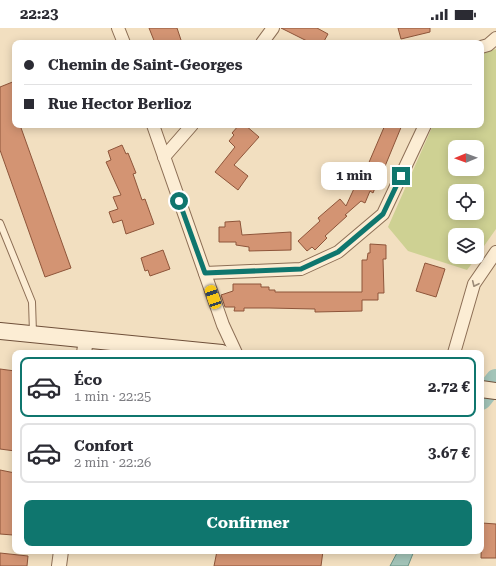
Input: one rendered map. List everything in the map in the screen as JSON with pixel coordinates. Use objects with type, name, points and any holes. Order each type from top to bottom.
[{"type":"main road","points":[[0,330],[33,333],[85,346],[163,350]]},
{"type":"main road","points":[[484,389],[496,391]]},
{"type":"street","points":[[118,28],[123,40]]},
{"type":"street","points":[[264,40],[273,28]]},
{"type":"street","points":[[484,46],[488,45],[496,38]]},
{"type":"street","points":[[154,128],[223,325],[235,350]]},
{"type":"street","points":[[164,157],[189,128]]},
{"type":"street","points":[[205,273],[301,269],[338,252],[383,214],[424,128]]},
{"type":"street","points":[[455,350],[474,284],[496,252]]},
{"type":"street","points":[[59,566],[61,554]]},
{"type":"lane","points":[[0,223],[32,302],[33,333]]},
{"type":"green space","points":[[496,49],[496,229],[484,246],[484,228],[448,228],[448,264],[408,251],[388,227],[432,128],[484,128],[484,52]]},
{"type":"green space","points":[[448,264],[472,264],[467,270]]},
{"type":"water","points":[[396,554],[413,554],[408,566],[390,566]]},
{"type":"building","points":[[149,28],[177,28],[181,40],[154,40]]},
{"type":"building","points":[[281,28],[317,28],[328,34],[325,40],[305,40]]},
{"type":"building","points":[[398,28],[430,28],[430,32],[401,39]]},
{"type":"building","points":[[12,82],[12,128],[21,128],[71,268],[45,277],[0,150],[0,87]]},
{"type":"building","points":[[236,128],[248,128],[259,137],[234,165],[248,176],[238,190],[215,172],[235,147],[229,141],[234,135],[232,133]]},
{"type":"building","points":[[384,128],[401,128],[373,193],[370,191],[365,203],[361,201],[345,215],[347,216],[325,236],[327,238],[315,250],[312,247],[307,251],[298,241],[320,221],[318,218],[340,199],[346,206],[358,180],[361,181]]},
{"type":"building","points":[[122,145],[126,154],[128,153],[136,173],[133,174],[142,200],[145,199],[154,224],[126,234],[122,220],[113,223],[109,212],[118,209],[113,197],[121,195],[106,162],[111,160],[108,151]]},
{"type":"building","points":[[240,221],[242,235],[291,232],[291,250],[249,251],[249,247],[236,245],[236,242],[219,242],[219,227],[225,227],[225,222]]},
{"type":"building","points":[[370,244],[386,245],[386,259],[383,259],[384,293],[378,293],[378,300],[362,300],[362,311],[315,312],[315,309],[244,308],[244,311],[234,311],[235,307],[225,307],[221,295],[233,291],[233,284],[261,284],[261,287],[269,287],[269,290],[275,290],[275,292],[362,292],[362,260],[367,260],[368,253],[370,253]]},
{"type":"building","points":[[163,250],[170,269],[150,276],[148,270],[145,271],[141,258]]},
{"type":"building","points":[[425,263],[445,269],[436,297],[416,291]]},
{"type":"building","points":[[0,369],[12,371],[12,451],[0,449]]},
{"type":"building","points":[[0,470],[12,472],[12,535],[0,534]]},
{"type":"building","points":[[484,523],[496,524],[496,558],[481,558],[481,554],[484,554]]},
{"type":"building","points":[[0,553],[28,556],[27,566],[0,566]]},
{"type":"building","points":[[216,554],[323,554],[321,566],[214,566]]},
{"type":"waterway","points":[[484,395],[496,380]]},
{"type":"route","points":[[179,201],[205,273],[301,269],[338,252],[383,214],[401,176]]}]
